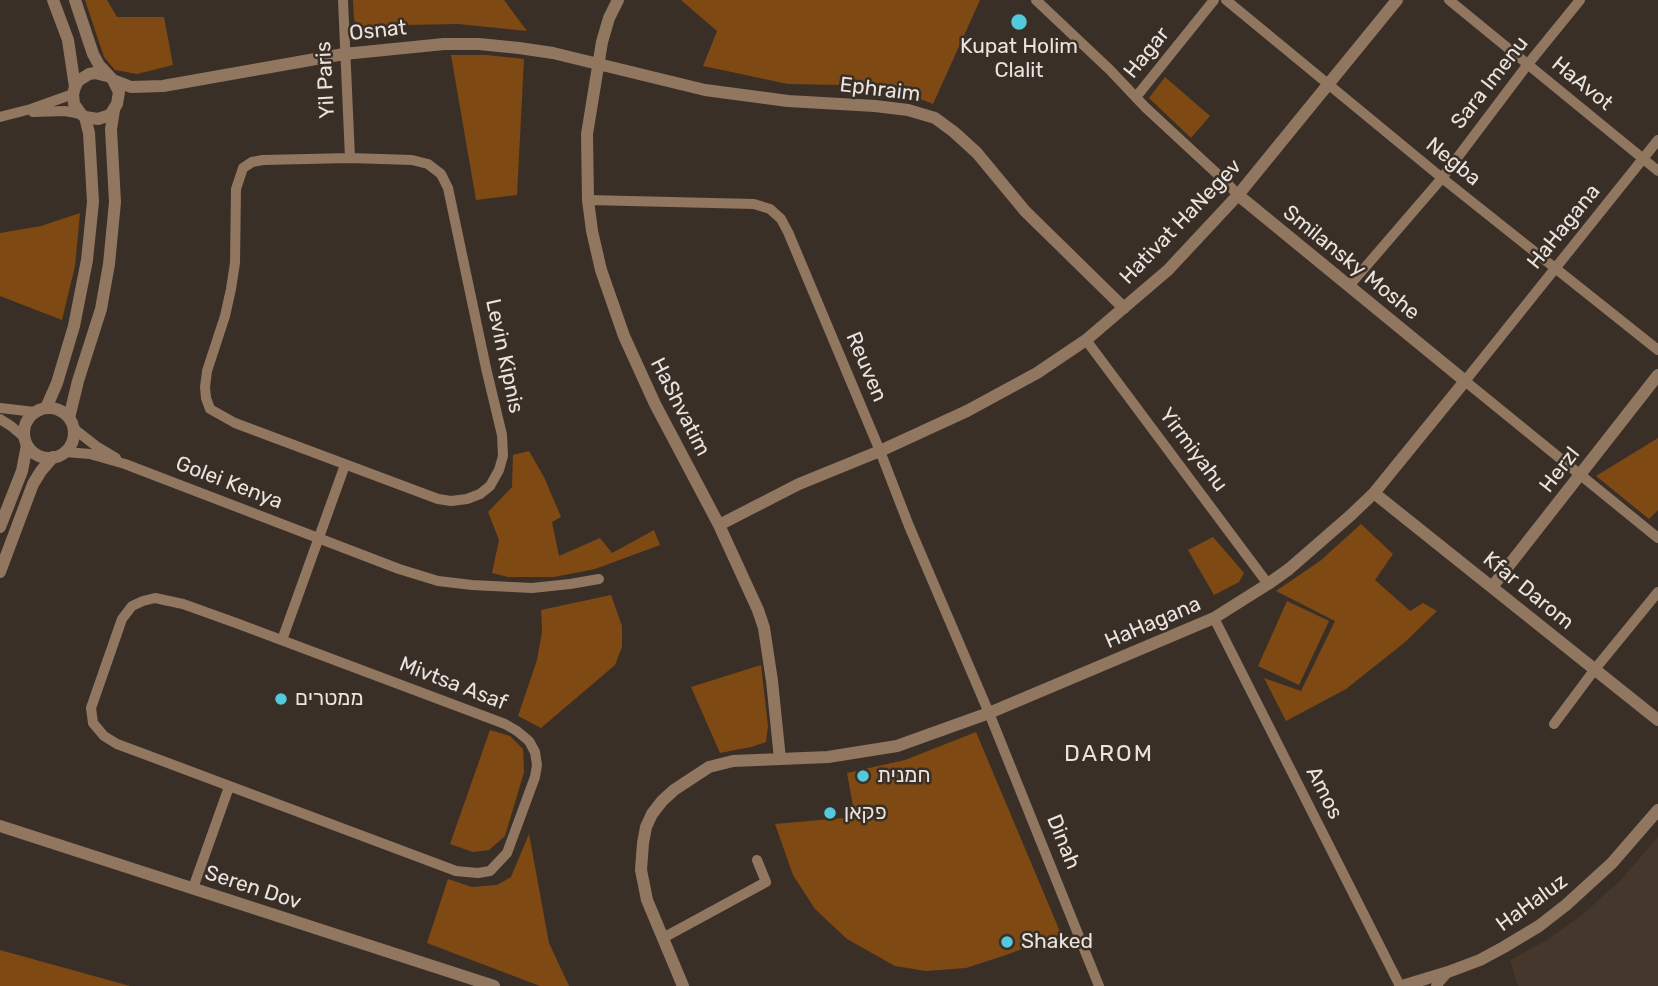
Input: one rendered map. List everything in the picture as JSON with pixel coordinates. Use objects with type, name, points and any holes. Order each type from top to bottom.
[{"type":"street","points":[[0,527],[22,471],[25,425],[40,410],[57,383],[74,326],[88,260],[93,202],[89,134],[83,115],[74,104],[68,40],[53,0]]},
{"type":"street","points":[[0,572],[33,484],[46,463],[73,441],[71,423],[78,381],[101,309],[110,264],[115,202],[111,129],[118,92],[93,54],[75,0]]},
{"type":"street","name":"Yil Paris","points":[[343,0],[350,158]]},
{"type":"street","name":"HaShvatim","points":[[618,0],[601,42],[587,134],[588,200],[592,231],[601,270],[624,336],[655,404],[719,525],[764,628],[780,759]]},
{"type":"street","name":"Smilansky Moshe","points":[[1036,0],[1238,195],[1658,538]]},
{"type":"street","name":"Hagar","points":[[1136,97],[1214,0]]},
{"type":"street","name":"Negba","points":[[1226,0],[1442,178],[1658,350]]},
{"type":"street","name":"Hativat HaNegev","points":[[719,525],[799,484],[967,411],[1008,390],[1086,340],[1168,270],[1238,195],[1397,0]]},
{"type":"street","name":"HaAvot","points":[[1449,0],[1658,171]]},
{"type":"street","name":"Sara Imenu","points":[[1349,286],[1442,178],[1580,0]]},
{"type":"street","name":"Osnat","points":[[116,107],[145,91],[163,86],[344,54],[444,44],[530,49],[598,64]]},
{"type":"street","name":"Ephraim","points":[[598,64],[705,90],[788,101],[908,110],[935,118],[977,153],[1025,211],[1124,307]]},
{"type":"street","points":[[15,114],[74,90],[78,81],[89,74],[95,73],[110,78]]},
{"type":"street","name":"Osnat","points":[[110,78],[131,87],[163,86]]},
{"type":"street","points":[[0,117],[39,111],[65,111],[91,119],[104,118],[116,107]]},
{"type":"street","name":"HaHagana","points":[[683,986],[647,900],[640,870],[643,843],[652,814],[674,790],[709,767],[733,761],[828,757],[897,746],[989,713],[1214,618],[1268,584],[1309,552],[1374,493],[1658,140]]},
{"type":"street","points":[[282,640],[345,465],[218,415],[211,409],[206,398],[207,371],[231,289],[235,263],[236,189],[243,168],[252,162],[263,160],[350,158]]},
{"type":"street","name":"Levin Kipnis","points":[[345,465],[438,499],[451,501],[480,494],[490,486],[503,456],[502,435],[448,188],[441,174],[428,164],[412,160],[350,158]]},
{"type":"street","name":"Reuven","points":[[588,200],[754,204],[770,209],[781,219],[989,713]]},
{"type":"street","name":"Yirmiyahu","points":[[1086,340],[1268,584]]},
{"type":"street","name":"Herzl","points":[[1492,587],[1658,375]]},
{"type":"street","points":[[0,408],[59,410],[71,423]]},
{"type":"street","points":[[0,419],[11,426],[36,454],[47,458],[59,454]]},
{"type":"street","name":"Golei Kenya","points":[[71,423],[96,446],[125,464]]},
{"type":"street","name":"Golei Kenya","points":[[59,454],[82,452],[125,464],[319,538]]},
{"type":"street","name":"Kfar Darom","points":[[1374,493],[1658,720]]},
{"type":"street","points":[[319,538],[438,581],[532,588],[599,579]]},
{"type":"street","points":[[1554,724],[1658,592]]},
{"type":"street","name":"Mivtsa Asaf","points":[[155,598],[183,604],[282,640],[505,724],[529,741],[535,752],[535,777],[507,853],[489,870],[478,873],[456,870],[117,744],[104,736],[93,723],[91,708],[95,693],[122,619],[132,606],[143,601],[155,598]]},
{"type":"street","name":"Amos","points":[[1214,618],[1401,986]]},
{"type":"street","name":"Dinah","points":[[989,713],[1099,986]]},
{"type":"street","points":[[193,888],[229,787]]},
{"type":"street","name":"HaHaluz","points":[[1401,986],[1480,960],[1539,926],[1612,863],[1658,810]]},
{"type":"street","name":"Seren Dov","points":[[0,826],[494,986]]},
{"type":"street","points":[[663,938],[766,882],[757,860]]},
{"type":"street","name":"HaHagana","points":[[678,972],[690,986]]},
{"type":"street","points":[[1436,986],[1448,972]]},
{"type":"shaded area","points":[[85,0],[107,0],[117,17],[164,17],[173,65],[137,74],[115,70],[104,57]]},
{"type":"shaded area","points":[[353,0],[504,0],[527,31],[458,24],[405,25],[359,30],[354,19]]},
{"type":"shaded area","points":[[681,0],[980,0],[933,104],[900,91],[840,85],[788,84],[703,66],[717,31]]},
{"type":"shaded area","points":[[451,55],[524,59],[517,195],[476,200]]},
{"type":"shaded area","points":[[1165,77],[1210,116],[1191,138],[1149,98]]},
{"type":"shaded area","points":[[80,213],[75,266],[62,320],[0,296],[0,233],[41,226]]},
{"type":"shaded area","points":[[1658,438],[1658,510],[1649,519],[1596,476]]},
{"type":"shaded area","points":[[529,451],[544,477],[561,517],[552,522],[559,556],[600,538],[612,553],[654,530],[660,545],[595,569],[554,577],[508,577],[492,573],[499,540],[488,512],[512,487],[513,455]]},
{"type":"shaded area","points":[[1361,524],[1393,554],[1375,580],[1410,611],[1423,603],[1437,611],[1404,643],[1346,689],[1286,721],[1264,678],[1301,691],[1335,621],[1276,591],[1320,561]]},
{"type":"shaded area","points":[[1213,537],[1244,573],[1239,582],[1214,595],[1188,550]]},
{"type":"shaded area","points":[[611,595],[622,626],[622,647],[615,665],[541,728],[518,716],[537,660],[542,632],[541,610]]},
{"type":"shaded area","points":[[1287,601],[1329,621],[1299,685],[1258,666]]},
{"type":"shaded area","points":[[761,665],[768,726],[766,742],[720,753],[691,687]]},
{"type":"shaded area","points":[[490,730],[510,736],[523,749],[524,772],[505,836],[489,850],[473,852],[450,844]]},
{"type":"shaded area","points":[[976,732],[1061,934],[966,968],[926,971],[895,966],[847,939],[815,909],[793,875],[775,824],[855,817],[847,773],[905,760]]},
{"type":"shaded area","points":[[529,834],[549,943],[569,986],[540,986],[427,943],[448,879],[472,887],[497,885],[511,877]]},
{"type":"shaded area","points":[[1658,837],[1658,986],[1518,986],[1510,960],[1547,940],[1582,915],[1620,881]]},
{"type":"shaded area","points":[[0,950],[130,986],[0,986]]},
{"type":"place","name":"Kupat Holim Clalit","points":[[1019,22]]},
{"type":"place","name":"ממטרים","points":[[281,699]]},
{"type":"place","name":"חמנית","points":[[863,776]]},
{"type":"place","name":"פקאן","points":[[830,813]]},
{"type":"place","name":"Shaked","points":[[1007,942]]},
{"type":"district","name":"DAROM","points":[[1109,754]]}]
